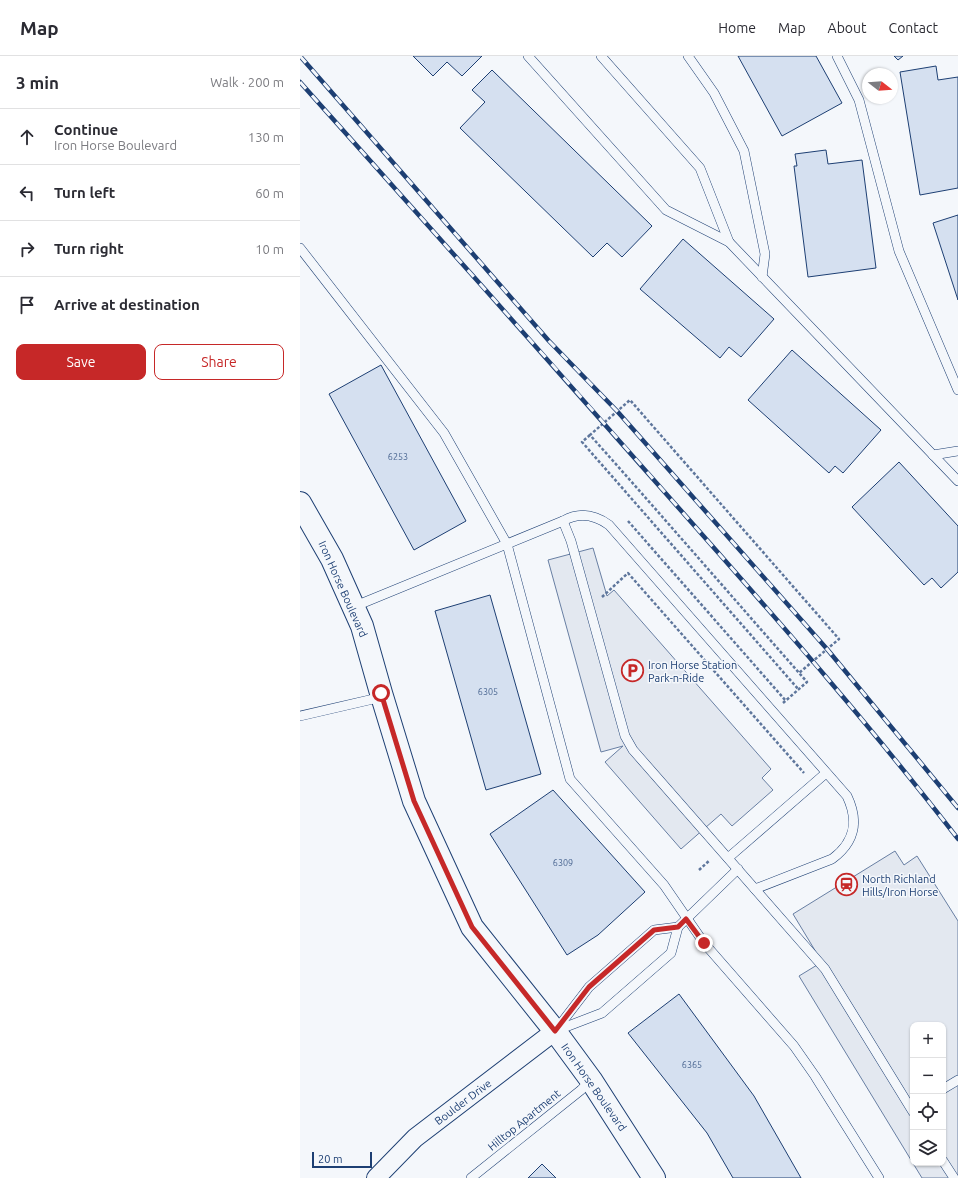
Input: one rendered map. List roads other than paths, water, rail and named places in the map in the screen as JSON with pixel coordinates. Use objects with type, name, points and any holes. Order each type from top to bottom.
[{"type":"street","name":"Iron Horse Boulevard","points":[[300,503],[332,559],[362,626],[382,698],[414,801],[472,927],[555,1031],[591,1080],[654,1178]]},
{"type":"street","name":"Boulder Drive","points":[[376,1178],[415,1138],[555,1031]]},
{"type":"lane","points":[[528,56],[666,210],[729,242],[958,481]]},
{"type":"lane","points":[[601,56],[700,168],[729,242]]},
{"type":"lane","points":[[688,56],[714,93],[744,151],[765,254],[762,277]]},
{"type":"lane","points":[[837,56],[859,100],[899,251],[958,390]]},
{"type":"lane","points":[[301,250],[444,433],[507,544],[570,779],[664,885],[704,943],[794,1046],[815,1076],[879,1178]]},
{"type":"lane","points":[[933,456],[958,451]]},
{"type":"lane","points":[[353,607],[563,521],[569,517],[584,515],[601,519],[609,525],[847,796],[854,813],[853,831],[845,847],[832,859],[755,889]]},
{"type":"lane","points":[[563,521],[571,541],[625,736],[633,750],[825,969],[910,1107]]},
{"type":"lane","points":[[300,716],[382,698]]},
{"type":"lane","points":[[728,858],[826,773]]},
{"type":"lane","points":[[555,1031],[602,1013],[671,953],[678,927],[738,869]]},
{"type":"lane","points":[[555,1031],[589,987],[654,930],[678,927]]},
{"type":"lane","name":"Hilltop Apartment","points":[[471,1178],[581,1090],[591,1080]]},
{"type":"lane","points":[[946,1087],[958,1080]]},
{"type":"lane","points":[[946,1166],[954,1178]]},
{"type":"railway","points":[[300,56],[549,341],[617,411],[827,649],[958,808]]},
{"type":"railway","points":[[300,82],[760,600],[861,718],[958,839]]},
{"type":"place","name":"Iron Horse Station Park-n-Ride","points":[[632,671]]},
{"type":"place","name":"North Richland Hills/Iron Horse","points":[[847,885]]}]
